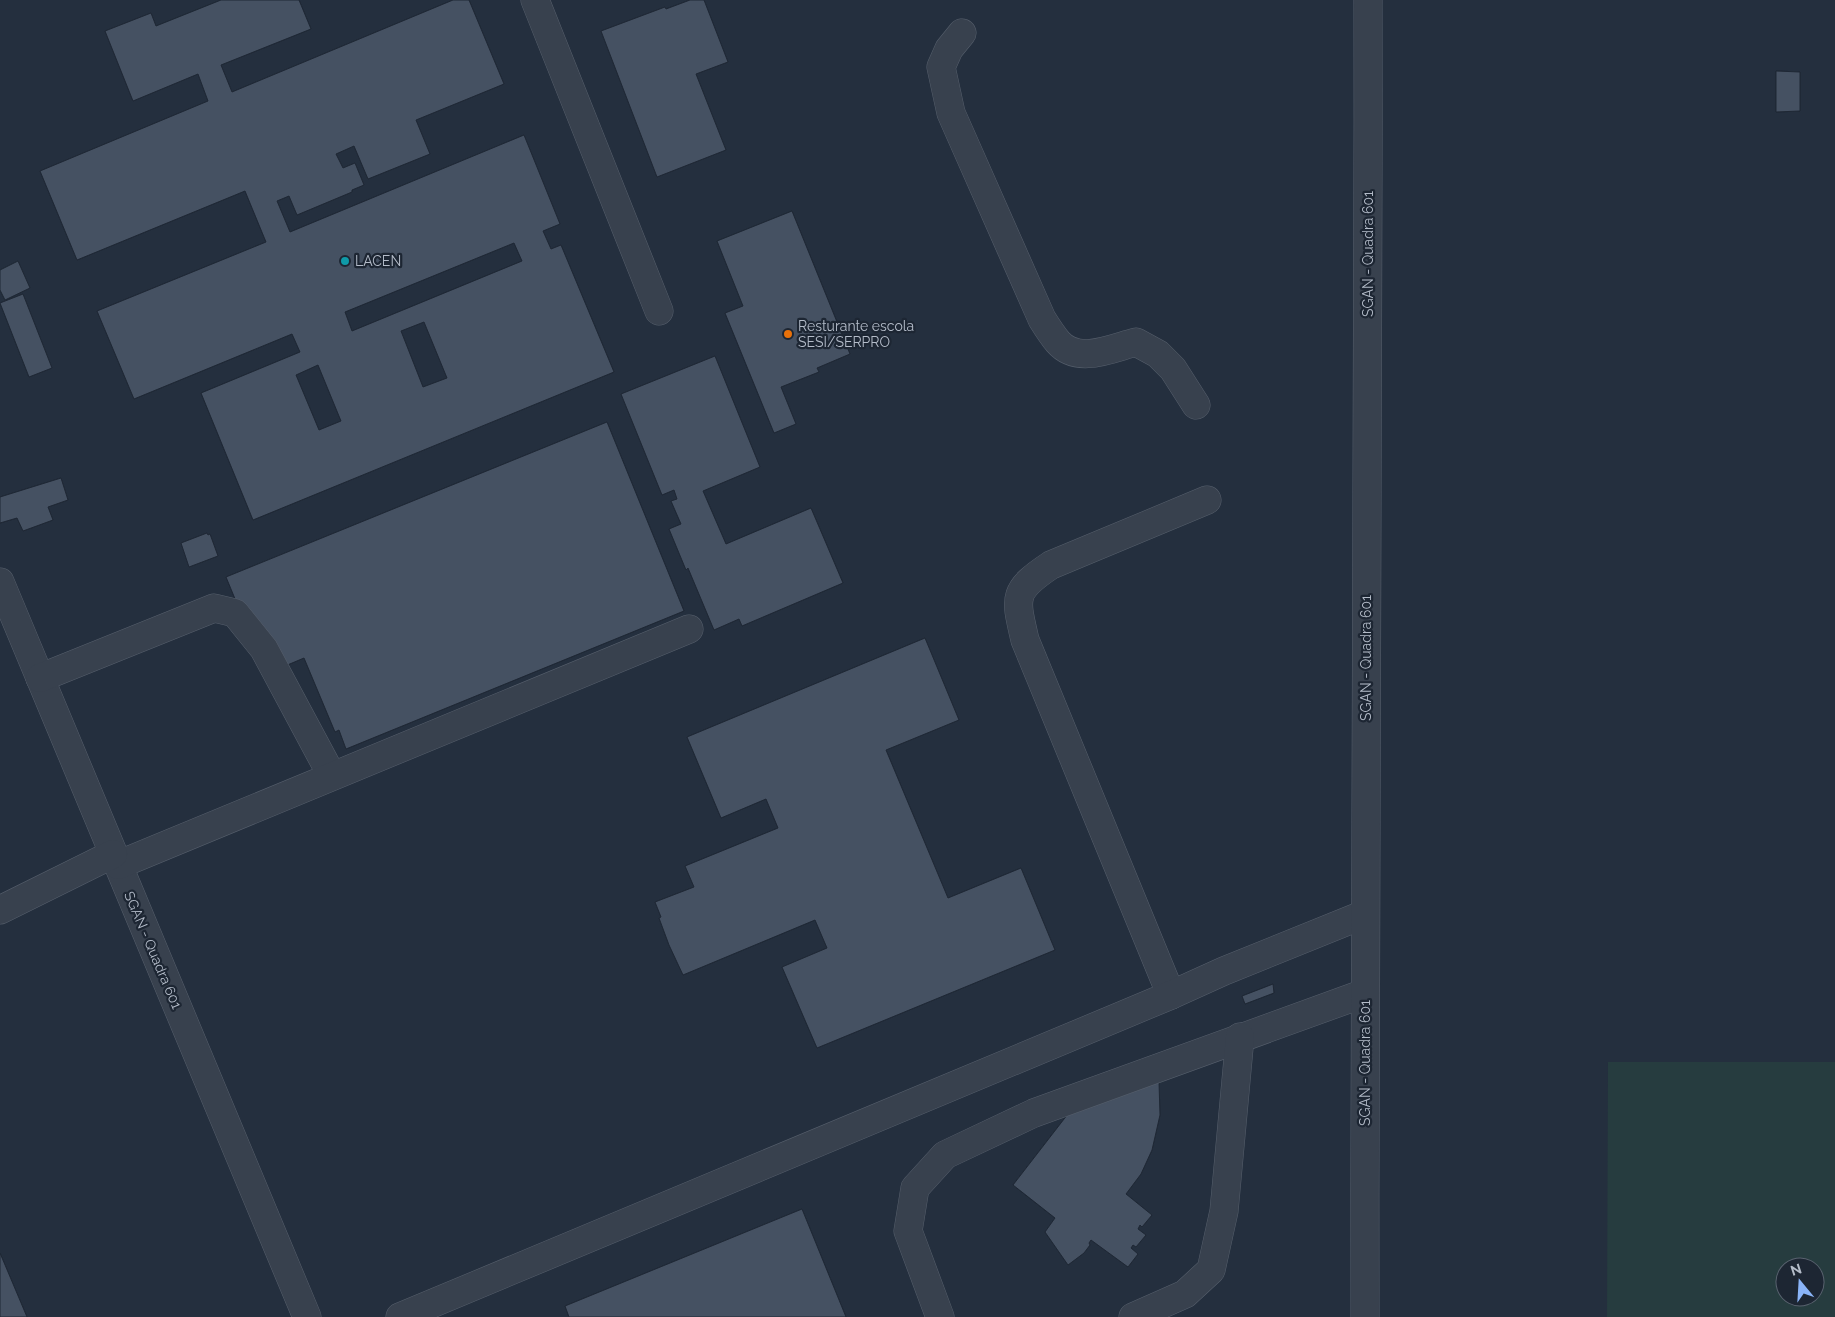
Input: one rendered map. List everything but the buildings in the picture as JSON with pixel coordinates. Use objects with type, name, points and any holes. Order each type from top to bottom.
[{"type":"street","points":[[535,0],[659,311]]},
{"type":"street","name":"SGAN - Quadra 601","points":[[1365,1317],[1368,0]]},
{"type":"street","points":[[962,33],[949,49],[941,67],[952,113],[1042,319],[1059,343],[1074,353],[1088,354],[1136,342],[1158,354],[1173,369],[1196,405]]},
{"type":"street","points":[[1171,995],[1025,640],[1018,609],[1019,595],[1031,578],[1050,565],[1207,500]]},
{"type":"street","name":"SGAN - Quadra 601","points":[[0,582],[306,1317]]},
{"type":"street","points":[[40,678],[214,608],[236,613],[264,649],[332,776]]},
{"type":"street","points":[[0,910],[116,859],[332,776],[689,629]]},
{"type":"street","points":[[400,1317],[1171,995],[1224,971],[1365,914]]},
{"type":"street","points":[[940,1317],[908,1231],[915,1188],[945,1155],[1034,1113],[1240,1037],[1365,994]]},
{"type":"street","points":[[1133,1317],[1185,1294],[1211,1270],[1224,1211],[1240,1037]]},
{"type":"green space","points":[[1608,1062],[1835,1062],[1835,1317],[1607,1317]]},
{"type":"place","name":"LACEN","points":[[345,261]]},
{"type":"place","name":"Resturante escola SESI/SERPRO","points":[[788,334]]}]
